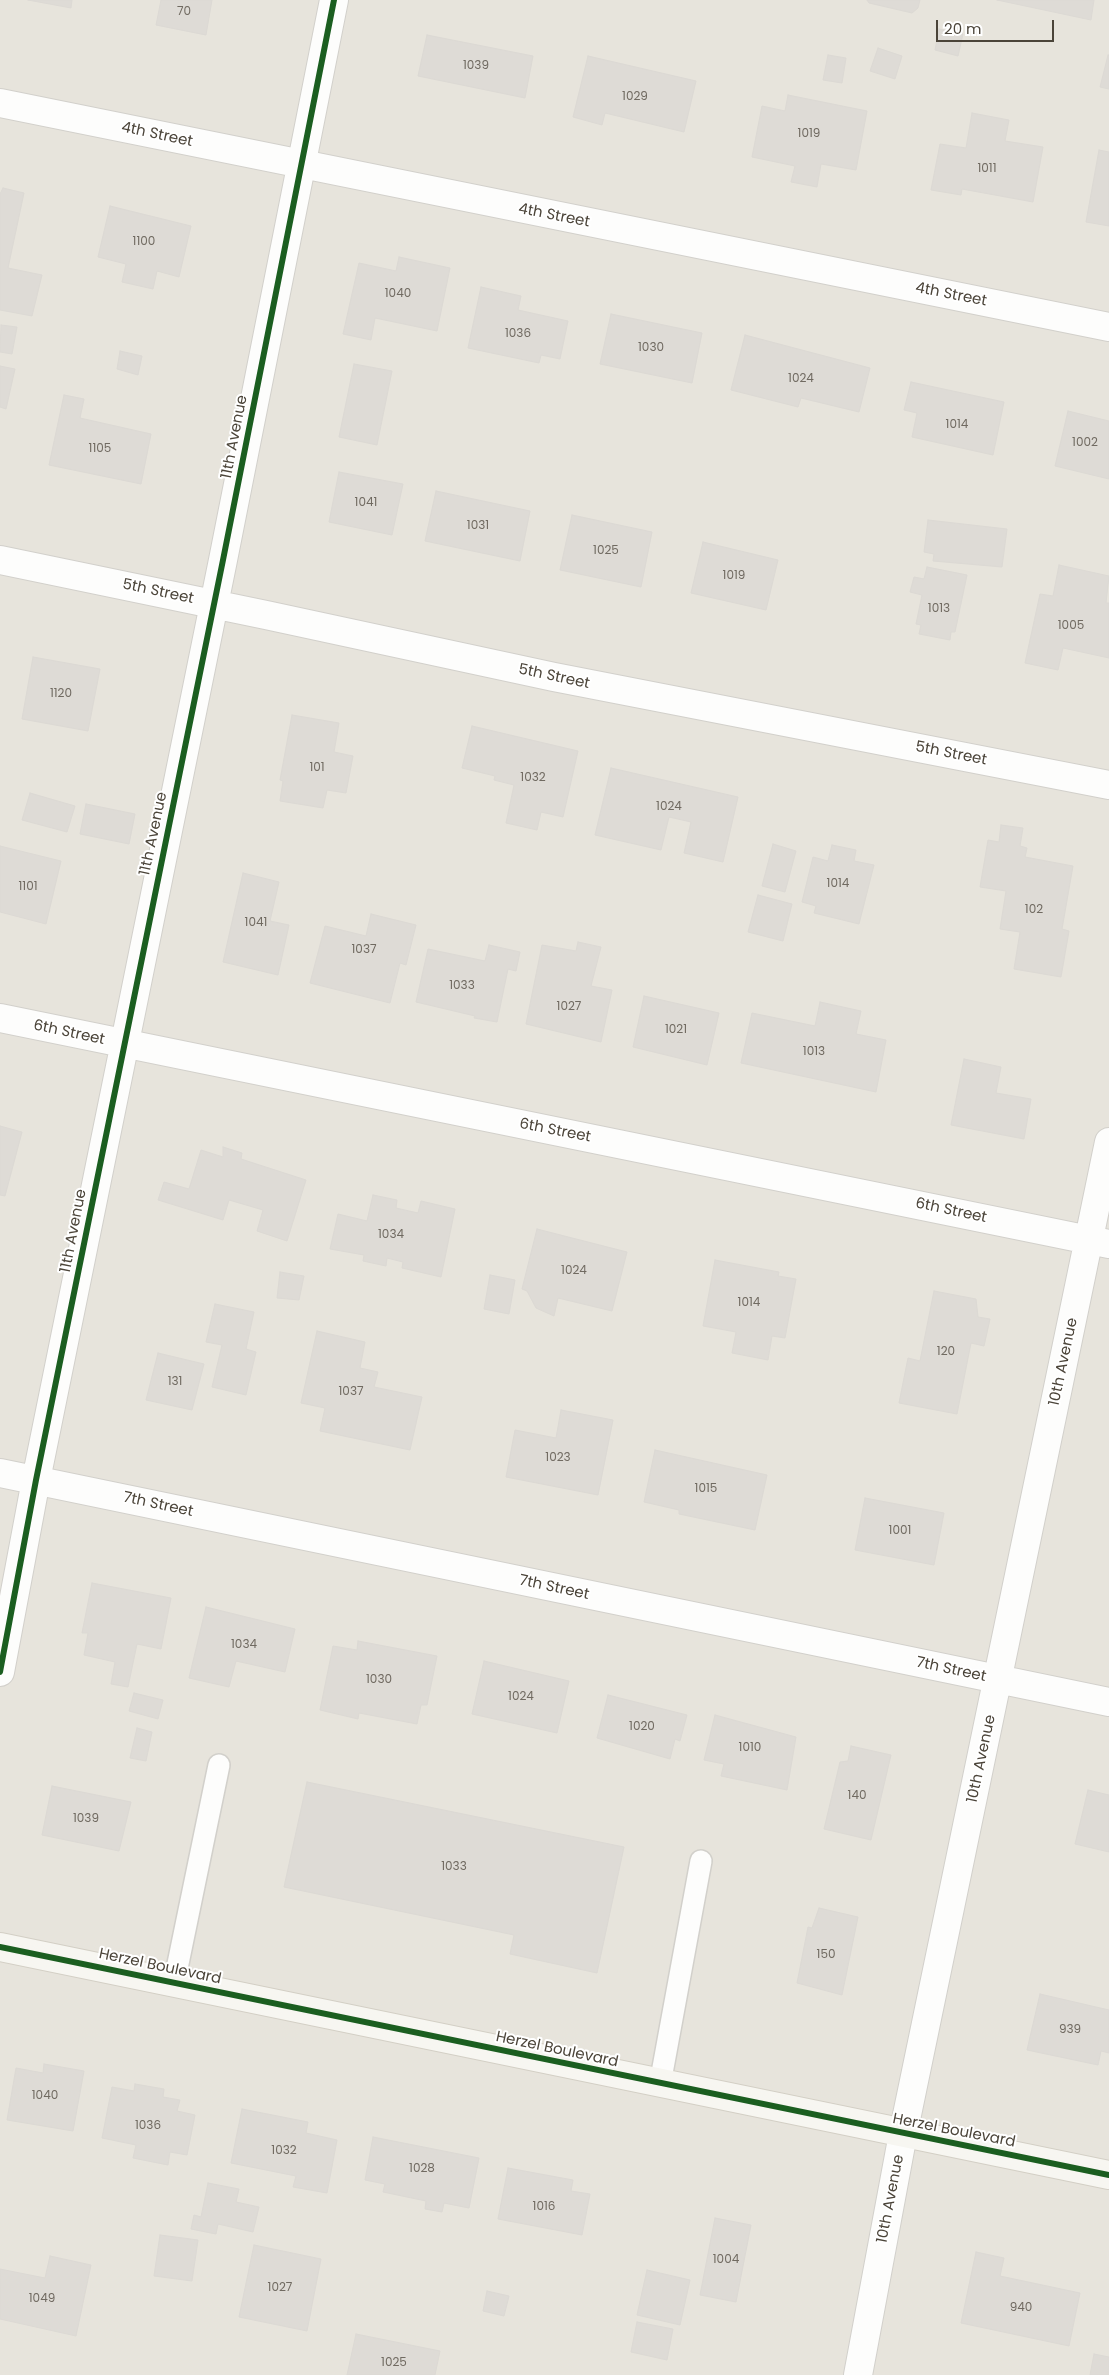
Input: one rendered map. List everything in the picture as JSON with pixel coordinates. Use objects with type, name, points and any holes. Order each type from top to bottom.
[{"type":"street","name":"11th Avenue","points":[[0,1672],[36,1480],[214,604],[334,0]]},
{"type":"street","name":"4th Street","points":[[0,103],[1109,327]]},
{"type":"street","name":"5th Street","points":[[0,560],[554,677],[1109,785]]},
{"type":"street","name":"6th Street","points":[[0,1018],[1099,1242]]},
{"type":"street","name":"10th Avenue","points":[[858,2375],[903,2134],[999,1680],[1099,1242],[1109,1142]]},
{"type":"street","name":"7th Street","points":[[0,1473],[1109,1702]]},
{"type":"street","name":"Herzel Boulevard","points":[[0,1947],[1109,2175]]},
{"type":"lane","points":[[174,1983],[219,1765]]},
{"type":"lane","points":[[660,2084],[701,1861]]},
{"type":"shaded area","points":[[0,0],[1109,0],[1109,2375],[0,2375]]},
{"type":"building","points":[[28,0],[72,0],[71,8]]},
{"type":"building","points":[[161,0],[212,0],[206,35],[156,25]]},
{"type":"building","points":[[867,0],[920,0],[918,8],[912,13],[869,3]]},
{"type":"building","points":[[997,0],[1094,0],[1091,20]]},
{"type":"building","points":[[939,29],[963,34],[958,56],[935,50]]},
{"type":"building","points":[[427,35],[533,56],[525,98],[418,76]]},
{"type":"building","points":[[878,48],[902,56],[895,79],[870,71]]},
{"type":"building","points":[[828,55],[846,58],[842,83],[823,80]]},
{"type":"building","points":[[1109,55],[1109,89],[1100,87]]},
{"type":"building","points":[[588,56],[696,81],[684,132],[605,113],[602,125],[573,117]]},
{"type":"building","points":[[788,95],[867,111],[856,170],[821,164],[817,187],[791,182],[795,166],[752,157],[762,106],[785,111]]},
{"type":"building","points":[[972,113],[1009,120],[1005,141],[1043,147],[1033,202],[962,189],[961,195],[931,190],[940,144],[966,148]]},
{"type":"building","points":[[1099,150],[1109,152],[1109,226],[1086,222]]},
{"type":"building","points":[[3,188],[24,193],[8,268],[42,275],[32,316],[0,310],[0,194]]},
{"type":"building","points":[[110,206],[191,226],[179,277],[157,271],[153,289],[122,282],[126,264],[98,257]]},
{"type":"building","points":[[399,257],[450,268],[437,331],[375,318],[371,340],[343,334],[359,263],[396,271]]},
{"type":"building","points":[[481,287],[521,296],[518,310],[568,321],[560,359],[541,355],[539,363],[468,348]]},
{"type":"building","points":[[611,314],[702,333],[692,383],[600,364]]},
{"type":"building","points":[[1,325],[17,327],[12,354],[0,352]]},
{"type":"building","points":[[745,335],[870,368],[859,412],[801,398],[798,407],[731,390]]},
{"type":"building","points":[[120,351],[142,356],[138,375],[117,369]]},
{"type":"building","points":[[354,364],[392,371],[377,445],[339,437]]},
{"type":"building","points":[[0,366],[15,369],[6,409],[0,407]]},
{"type":"building","points":[[911,382],[1004,402],[993,455],[912,437],[917,413],[904,410]]},
{"type":"building","points":[[64,395],[84,399],[80,418],[151,434],[141,484],[49,465]]},
{"type":"building","points":[[1068,411],[1109,421],[1109,479],[1055,466]]},
{"type":"building","points":[[339,472],[403,484],[392,535],[329,522]]},
{"type":"building","points":[[436,491],[530,511],[520,561],[425,541]]},
{"type":"building","points":[[572,515],[652,532],[641,587],[560,570]]},
{"type":"building","points":[[928,520],[1007,529],[1002,567],[933,561],[934,554],[924,552]]},
{"type":"building","points":[[703,542],[778,560],[766,610],[691,593]]},
{"type":"building","points":[[1059,565],[1109,576],[1106,603],[1109,603],[1109,658],[1063,648],[1058,670],[1025,663],[1040,594],[1053,596]]},
{"type":"building","points":[[927,567],[967,575],[955,632],[951,632],[950,640],[919,634],[921,625],[916,624],[922,595],[910,592],[914,577],[924,579]]},
{"type":"building","points":[[33,657],[100,669],[88,731],[22,719]]},
{"type":"building","points":[[292,715],[339,723],[334,752],[353,756],[346,793],[327,790],[323,808],[280,801],[283,781],[280,780]]},
{"type":"building","points":[[472,726],[578,751],[563,817],[541,812],[537,830],[506,823],[514,785],[494,780],[495,776],[462,768]]},
{"type":"building","points":[[611,768],[738,797],[723,862],[684,853],[691,822],[669,817],[661,850],[595,835]]},
{"type":"building","points":[[30,793],[75,806],[67,832],[22,820]]},
{"type":"building","points":[[86,804],[135,814],[129,844],[80,834]]},
{"type":"building","points":[[1001,825],[1023,828],[1020,846],[1027,848],[1025,857],[1073,866],[1062,929],[1069,931],[1061,977],[1014,969],[1020,932],[1000,929],[1006,891],[980,887],[988,840],[999,842]]},
{"type":"building","points":[[773,844],[796,851],[785,892],[762,886]]},
{"type":"building","points":[[832,845],[856,850],[854,861],[874,865],[859,924],[814,913],[816,906],[802,902],[813,857],[828,861]]},
{"type":"building","points":[[0,846],[61,861],[46,924],[0,912]]},
{"type":"building","points":[[243,873],[279,882],[270,921],[289,925],[278,975],[223,962]]},
{"type":"building","points":[[758,895],[792,904],[783,941],[748,932]]},
{"type":"building","points":[[371,914],[416,925],[406,965],[400,963],[390,1003],[310,983],[325,926],[366,936]]},
{"type":"building","points":[[578,942],[601,947],[591,986],[612,990],[601,1042],[526,1024],[542,945],[576,951]]},
{"type":"building","points":[[489,945],[520,952],[516,971],[508,969],[497,1022],[474,1018],[475,1016],[416,1002],[428,949],[485,961]]},
{"type":"building","points":[[644,996],[719,1013],[707,1065],[633,1047]]},
{"type":"building","points":[[820,1002],[861,1011],[856,1034],[886,1040],[876,1092],[741,1063],[752,1013],[815,1026]]},
{"type":"building","points":[[964,1059],[1001,1067],[996,1093],[1031,1099],[1024,1139],[951,1125]]},
{"type":"building","points":[[0,1126],[22,1132],[5,1196],[0,1195]]},
{"type":"building","points":[[223,1147],[242,1153],[241,1159],[306,1180],[287,1241],[257,1231],[263,1210],[229,1200],[223,1220],[158,1200],[164,1182],[189,1189],[201,1150],[223,1157]]},
{"type":"building","points":[[373,1195],[397,1200],[396,1208],[418,1213],[421,1201],[455,1209],[441,1277],[402,1268],[403,1262],[387,1258],[386,1266],[363,1261],[364,1255],[330,1249],[338,1214],[367,1221]]},
{"type":"building","points":[[537,1229],[627,1252],[612,1311],[558,1298],[554,1316],[536,1308],[527,1291],[522,1289]]},
{"type":"building","points":[[715,1260],[779,1272],[778,1276],[796,1279],[785,1338],[772,1336],[768,1360],[732,1353],[736,1332],[703,1326]]},
{"type":"building","points":[[280,1272],[304,1276],[299,1300],[277,1298]]},
{"type":"building","points":[[490,1275],[515,1280],[509,1314],[484,1309]]},
{"type":"building","points":[[934,1291],[976,1299],[978,1317],[990,1319],[984,1346],[971,1343],[957,1414],[899,1403],[908,1358],[920,1361]]},
{"type":"building","points":[[215,1304],[254,1312],[246,1349],[256,1352],[246,1395],[212,1387],[222,1345],[206,1342]]},
{"type":"building","points":[[317,1331],[365,1342],[360,1368],[378,1372],[374,1387],[422,1397],[410,1450],[320,1431],[325,1408],[301,1403]]},
{"type":"building","points":[[158,1353],[204,1364],[192,1410],[146,1400]]},
{"type":"building","points":[[561,1410],[613,1420],[598,1495],[506,1477],[515,1430],[556,1438]]},
{"type":"building","points":[[655,1450],[767,1475],[755,1530],[679,1514],[679,1510],[644,1502]]},
{"type":"building","points":[[865,1498],[944,1513],[934,1565],[855,1550]]},
{"type":"building","points":[[92,1583],[171,1598],[161,1649],[137,1644],[128,1687],[111,1684],[115,1662],[84,1655],[88,1633],[82,1633]]},
{"type":"building","points":[[206,1607],[295,1629],[285,1672],[236,1661],[229,1687],[189,1678]]},
{"type":"building","points":[[358,1641],[437,1656],[427,1705],[421,1705],[417,1724],[359,1713],[358,1719],[320,1710],[333,1646],[357,1650]]},
{"type":"building","points":[[484,1661],[569,1681],[557,1733],[472,1714]]},
{"type":"building","points":[[134,1693],[163,1700],[158,1719],[129,1711]]},
{"type":"building","points":[[608,1695],[687,1715],[680,1741],[675,1739],[670,1759],[597,1738]]},
{"type":"building","points":[[715,1715],[796,1737],[787,1790],[721,1776],[724,1764],[704,1760]]},
{"type":"building","points":[[137,1728],[152,1732],[146,1761],[130,1758]]},
{"type":"building","points":[[851,1746],[891,1755],[871,1840],[824,1829],[840,1762],[848,1761]]},
{"type":"building","points":[[307,1782],[624,1847],[597,1973],[510,1954],[514,1935],[284,1887]]},
{"type":"building","points":[[52,1786],[131,1802],[119,1851],[42,1835]]},
{"type":"building","points":[[1088,1790],[1109,1795],[1109,1852],[1075,1844]]},
{"type":"building","points":[[819,1908],[858,1917],[842,1995],[797,1983],[808,1927],[812,1928]]},
{"type":"building","points":[[1040,1994],[1109,2010],[1109,2053],[1101,2051],[1098,2065],[1027,2050]]},
{"type":"building","points":[[44,2064],[84,2071],[73,2131],[7,2120],[16,2068],[43,2073]]},
{"type":"building","points":[[135,2084],[164,2089],[163,2097],[180,2100],[177,2111],[195,2115],[187,2155],[170,2152],[168,2165],[133,2158],[136,2145],[102,2138],[112,2087],[134,2091]]},
{"type":"building","points":[[242,2109],[308,2122],[306,2133],[337,2140],[327,2193],[293,2187],[296,2176],[231,2163]]},
{"type":"building","points":[[373,2137],[479,2158],[469,2208],[444,2203],[442,2212],[425,2209],[426,2201],[383,2192],[385,2184],[365,2180]]},
{"type":"building","points":[[508,2168],[573,2180],[571,2191],[590,2194],[582,2235],[498,2219]]},
{"type":"building","points":[[208,2183],[239,2189],[236,2202],[259,2207],[253,2232],[218,2224],[216,2234],[191,2229],[194,2215],[201,2217]]},
{"type":"building","points":[[715,2218],[751,2225],[736,2302],[700,2295]]},
{"type":"building","points":[[160,2235],[198,2240],[192,2281],[154,2276]]},
{"type":"building","points":[[254,2245],[321,2259],[307,2331],[239,2317]]},
{"type":"building","points":[[976,2252],[1004,2258],[1000,2276],[1080,2293],[1069,2346],[961,2323]]},
{"type":"building","points":[[50,2256],[91,2265],[76,2336],[0,2319],[0,2269],[45,2278]]},
{"type":"building","points":[[647,2270],[690,2280],[680,2325],[637,2315]]},
{"type":"building","points":[[487,2291],[509,2296],[504,2316],[483,2311]]},
{"type":"building","points":[[637,2322],[673,2329],[667,2360],[631,2352]]},
{"type":"building","points":[[356,2334],[440,2351],[435,2375],[347,2375]]},
{"type":"building","points":[[1094,2354],[1109,2357],[1109,2375],[1090,2375]]},
{"type":"cycle path","points":[[0,1672],[36,1480],[223,560],[334,0]]},
{"type":"cycle path","points":[[0,1947],[1109,2175]]}]
